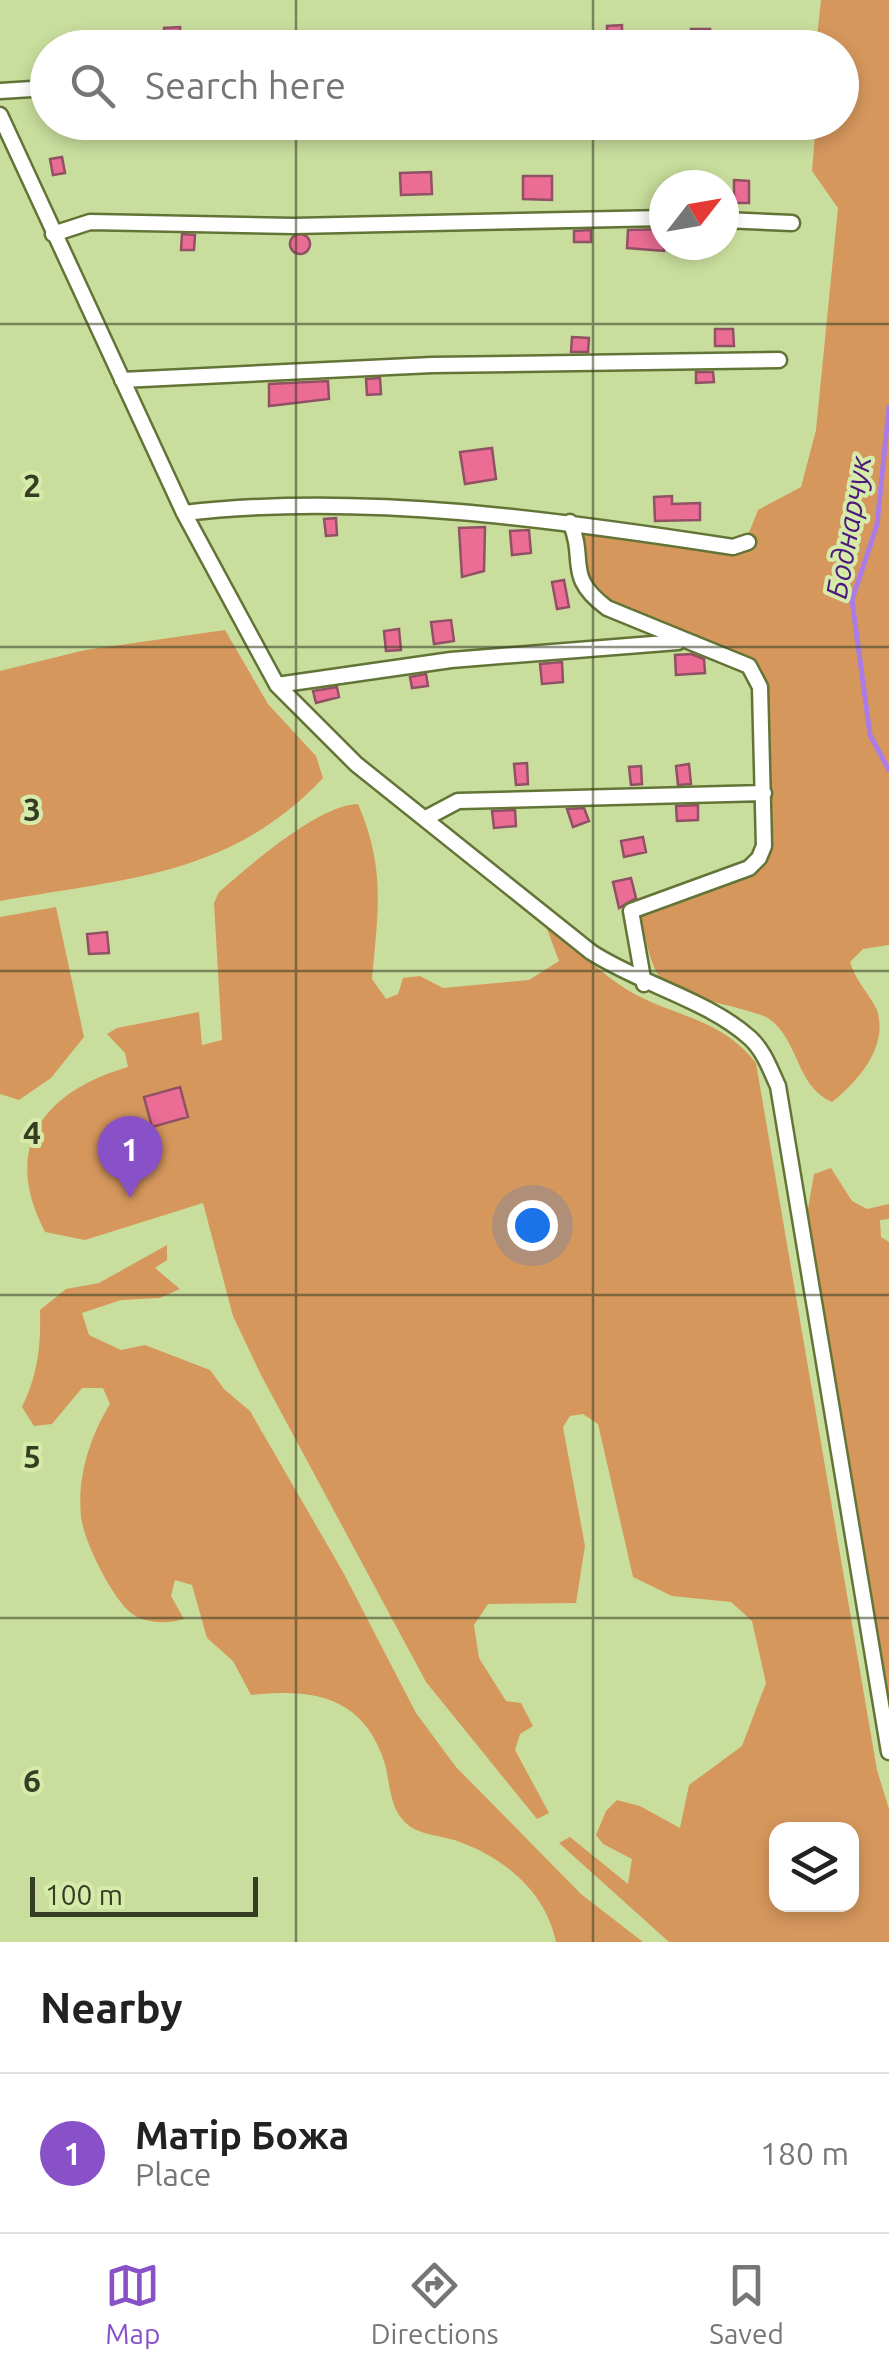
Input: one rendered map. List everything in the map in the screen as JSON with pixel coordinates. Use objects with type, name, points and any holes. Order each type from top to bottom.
[{"type":"street","points":[[0,91],[30,89]]},
{"type":"street","points":[[0,115],[184,513],[277,685],[343,752],[591,952],[644,984],[708,1011],[744,1033],[766,1059],[778,1086],[889,1752]]},
{"type":"street","points":[[53,234],[90,222],[294,226],[649,218]]},
{"type":"street","points":[[739,221],[792,224]]},
{"type":"street","points":[[122,380],[432,365],[779,360]]},
{"type":"street","points":[[184,513],[227,508],[435,510],[570,522],[734,547],[748,542]]},
{"type":"street","points":[[570,522],[575,569],[590,596],[607,608],[749,666],[756,674],[764,846],[749,868],[631,912],[644,984]]},
{"type":"street","points":[[277,685],[452,660],[684,641]]},
{"type":"street","points":[[426,818],[458,801],[764,793]]},
{"type":"shaded area","points":[[821,0],[889,0],[889,945],[863,949],[850,962],[877,1010],[879,1037],[860,1074],[832,1102],[813,1088],[786,1038],[772,1021],[668,986],[652,961],[639,911],[766,854],[763,679],[609,606],[590,590],[576,518],[736,543],[748,535],[758,510],[801,487],[816,430],[838,208],[812,171],[815,140],[859,140],[859,30],[818,30]]},
{"type":"shaded area","points":[[225,630],[268,704],[316,756],[323,778],[288,811],[251,836],[213,854],[133,878],[0,901],[0,671],[85,650]]},
{"type":"shaded area","points":[[358,804],[367,827],[378,890],[372,979],[386,999],[398,994],[403,978],[420,976],[443,988],[529,980],[559,961],[547,929],[553,928],[620,985],[708,1025],[741,1047],[756,1063],[877,1770],[889,1809],[889,1942],[669,1942],[559,1843],[570,1837],[628,1884],[632,1859],[603,1844],[596,1835],[606,1811],[617,1800],[640,1806],[680,1828],[689,1785],[742,1746],[766,1683],[752,1621],[731,1602],[672,1596],[633,1577],[598,1424],[583,1414],[570,1416],[563,1427],[585,1546],[576,1603],[488,1604],[474,1625],[479,1658],[506,1701],[521,1703],[533,1726],[520,1734],[515,1750],[549,1813],[537,1819],[426,1682],[233,1316],[203,1203],[85,1240],[45,1232],[32,1201],[27,1173],[38,1126],[53,1107],[74,1091],[128,1067],[125,1053],[107,1034],[117,1028],[199,1012],[202,1045],[222,1040],[214,903],[219,892],[248,867],[304,825]]},
{"type":"shaded area","points":[[56,907],[84,1037],[51,1078],[19,1100],[0,1094],[0,917]]},
{"type":"shaded area","points":[[831,1168],[852,1201],[867,1209],[889,1204],[889,1219],[880,1220],[881,1237],[889,1242],[889,1697],[875,1650],[804,1232],[814,1174]]},
{"type":"shaded area","points":[[167,1245],[167,1260],[155,1268],[180,1289],[160,1298],[121,1300],[82,1313],[89,1335],[121,1350],[145,1345],[210,1370],[224,1389],[250,1411],[343,1572],[416,1713],[456,1767],[581,1894],[643,1942],[556,1942],[543,1908],[508,1868],[477,1849],[419,1831],[405,1822],[394,1804],[376,1741],[350,1710],[315,1696],[251,1695],[233,1661],[207,1638],[192,1585],[175,1580],[171,1596],[184,1619],[171,1622],[137,1617],[115,1595],[93,1553],[81,1516],[86,1457],[110,1404],[103,1388],[82,1388],[52,1424],[34,1426],[22,1407],[37,1360],[40,1310],[66,1289],[99,1283]]},
{"type":"building","points":[[622,25],[622,30],[607,30],[607,26]]},
{"type":"building","points":[[62,157],[65,173],[53,175],[50,159]]},
{"type":"building","points":[[431,172],[432,194],[401,195],[400,173]]},
{"type":"building","points":[[523,176],[552,176],[552,200],[523,199]]},
{"type":"building","points":[[739,180],[749,181],[749,203],[739,203]]},
{"type":"building","points":[[649,229],[649,250],[627,248],[628,230]]},
{"type":"building","points":[[591,230],[591,242],[574,242],[574,231]]},
{"type":"building","points":[[182,234],[195,235],[194,250],[181,250]]},
{"type":"building","points":[[300,234],[310,244],[300,254],[290,244]]},
{"type":"building","points":[[715,329],[733,329],[734,346],[715,346]]},
{"type":"building","points":[[572,337],[589,338],[588,352],[571,352]]},
{"type":"building","points":[[696,372],[713,372],[714,382],[696,383]]},
{"type":"building","points":[[380,378],[381,394],[367,395],[366,379]]},
{"type":"building","points":[[328,381],[329,399],[269,406],[269,384]]},
{"type":"building","points":[[492,448],[496,479],[465,484],[460,452]]},
{"type":"building","points":[[672,496],[672,504],[700,503],[700,520],[655,521],[654,497]]},
{"type":"building","points":[[336,518],[337,535],[326,536],[324,519]]},
{"type":"building","points":[[485,527],[484,571],[462,577],[459,528]]},
{"type":"building","points":[[529,530],[531,553],[512,555],[510,531]]},
{"type":"building","points":[[564,580],[569,607],[557,609],[552,582]]},
{"type":"building","points":[[451,620],[454,641],[434,644],[431,622]]},
{"type":"building","points":[[399,629],[401,650],[386,651],[384,631]]},
{"type":"building","points":[[691,654],[704,659],[705,673],[676,675],[675,655]]},
{"type":"building","points":[[562,662],[563,682],[542,684],[540,664]]},
{"type":"building","points":[[426,674],[428,686],[412,688],[410,677]]},
{"type":"building","points":[[337,687],[339,697],[316,703],[313,691]]},
{"type":"building","points":[[527,763],[528,784],[516,785],[514,764]]},
{"type":"building","points":[[689,764],[691,784],[678,785],[676,766]]},
{"type":"building","points":[[641,766],[642,784],[631,785],[629,767]]},
{"type":"building","points":[[698,805],[698,820],[677,821],[676,806]]},
{"type":"building","points":[[584,808],[589,821],[573,827],[567,809]]},
{"type":"building","points":[[515,810],[516,826],[494,828],[492,811]]},
{"type":"building","points":[[643,837],[646,852],[624,857],[621,841]]},
{"type":"building","points":[[631,878],[636,898],[619,908],[613,882]]},
{"type":"building","points":[[107,932],[109,953],[89,954],[87,934]]},
{"type":"building","points":[[180,1087],[188,1117],[152,1127],[144,1097]]},
{"type":"waterway","name":"Боднарчук","points":[[889,407],[877,525],[852,600],[870,735],[889,770]]},
{"type":"place","name":"Матір Божа","points":[[130,1198]]}]
